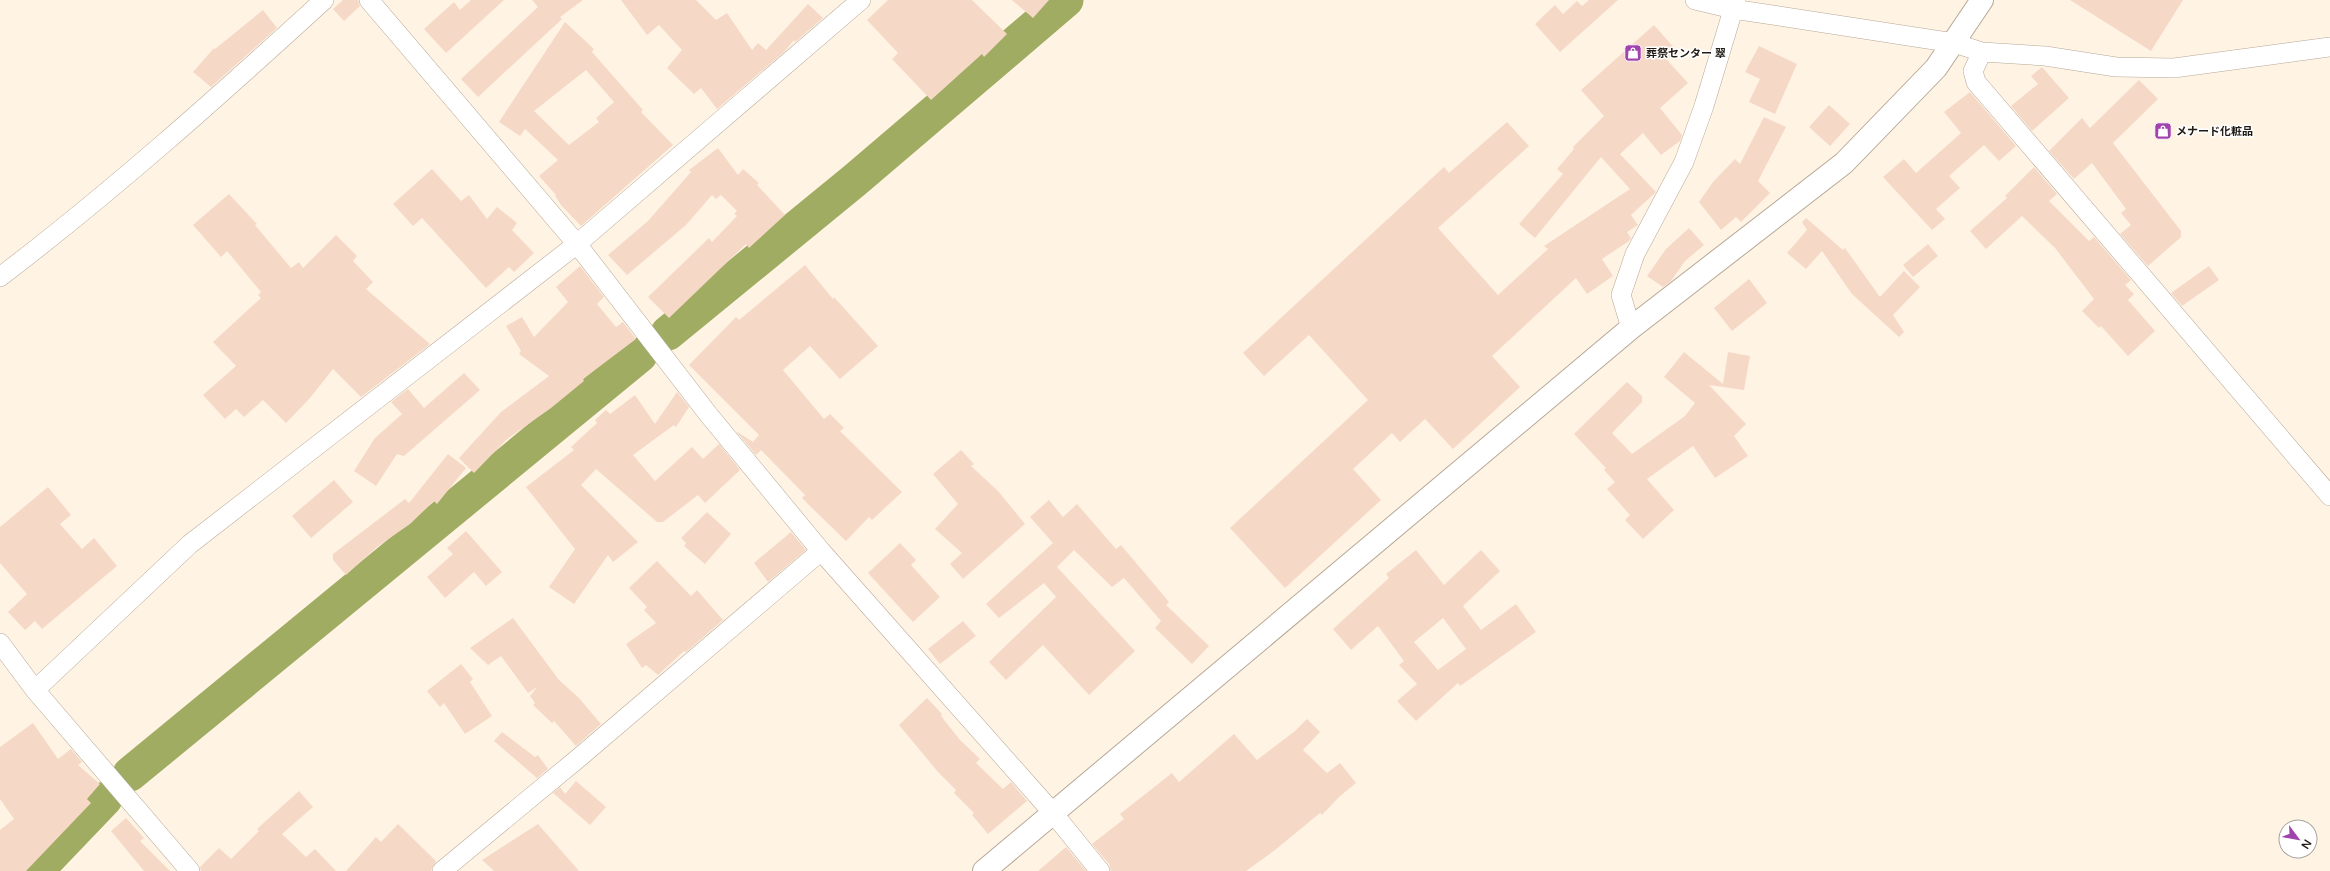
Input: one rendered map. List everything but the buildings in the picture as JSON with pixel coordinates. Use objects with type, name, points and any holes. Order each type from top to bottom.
[{"type":"street","points":[[0,277],[54,236],[196,116],[324,0]]},
{"type":"street","points":[[369,0],[577,244],[708,414],[821,551],[1052,813],[1100,871]]},
{"type":"street","points":[[35,690],[190,544],[577,244],[861,0]]},
{"type":"street","points":[[1695,0],[1734,4],[1954,43],[1982,52],[2045,56],[2116,67],[2174,68],[2330,47]]},
{"type":"street","points":[[984,871],[1631,328],[1844,163],[1936,68],[1982,0]]},
{"type":"street","points":[[1631,328],[1621,295],[1635,254],[1684,162],[1704,106],[1734,4]]},
{"type":"street","points":[[1982,52],[1973,71],[1976,82],[2330,496]]},
{"type":"street","points":[[442,871],[581,756],[821,551]]},
{"type":"street","points":[[0,644],[35,690],[190,871]]},
{"type":"waterway","points":[[668,333],[855,180],[1066,0]]},
{"type":"waterway","points":[[130,774],[640,355]]},
{"type":"waterway","points":[[36,871],[105,799]]},
{"type":"place","name":"葬祭センター 翠","points":[[1633,53]]},
{"type":"place","name":"メナード化粧品","points":[[2163,131]]}]
